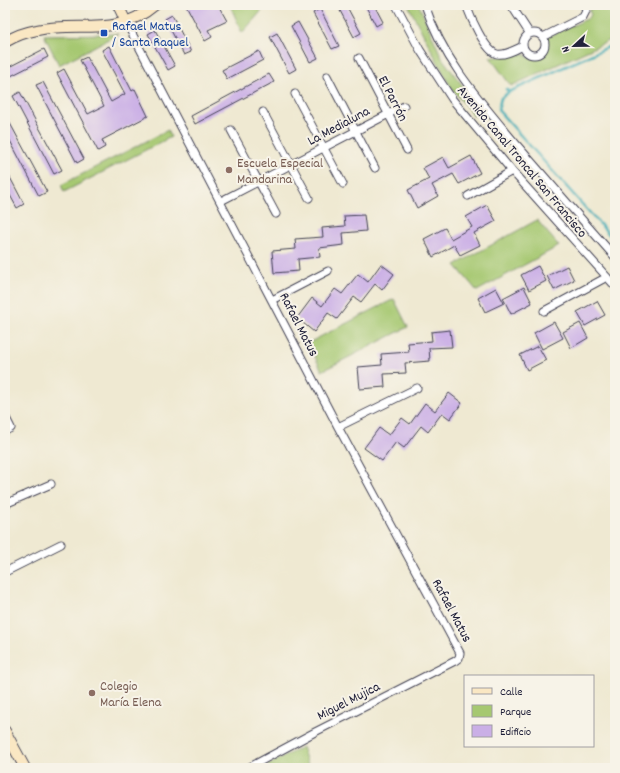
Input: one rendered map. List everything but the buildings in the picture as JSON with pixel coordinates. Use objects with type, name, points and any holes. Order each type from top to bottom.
[{"type":"main road","name":"Rafael Matus","points":[[118,5],[126,22]]},
{"type":"main road","points":[[5,42],[22,34],[37,30],[110,26],[126,22],[144,13],[155,5]]},
{"type":"main road","points":[[5,730],[25,768]]},
{"type":"street","name":"Avenida Canal Troncal San Francisco","points":[[396,5],[420,50],[438,79],[467,118],[512,171],[615,286]]},
{"type":"street","name":"Avenida Canal Troncal San Francisco","points":[[425,5],[442,46],[469,88],[615,257]]},
{"type":"street","points":[[466,5],[477,29],[492,51],[501,54],[524,46]]},
{"type":"street","points":[[511,5],[530,34]]},
{"type":"street","points":[[543,37],[583,17],[586,11],[584,5]]},
{"type":"street","name":"Rafael Matus","points":[[126,22],[338,427],[459,650],[460,656]]},
{"type":"street","points":[[537,33],[543,37],[544,47],[540,53],[533,55],[525,49],[524,39],[530,34],[537,33]]},
{"type":"street","name":"El Parrón","points":[[359,58],[406,150]]},
{"type":"street","points":[[327,76],[375,168]]},
{"type":"street","points":[[295,94],[343,184]]},
{"type":"street","name":"La Medialuna","points":[[221,201],[404,106]]},
{"type":"street","points":[[263,112],[309,198]]},
{"type":"street","points":[[231,130],[276,214]]},
{"type":"street","points":[[468,196],[512,171]]},
{"type":"street","points":[[272,300],[328,271]]},
{"type":"street","points":[[544,311],[607,277]]},
{"type":"street","points":[[338,427],[417,388]]},
{"type":"street","points":[[5,416],[8,430]]},
{"type":"street","points":[[5,504],[51,484]]},
{"type":"street","points":[[5,572],[61,544]]},
{"type":"street","name":"Miguel Mujica","points":[[248,768],[309,735],[455,661],[460,656]]},
{"type":"green space","points":[[230,5],[267,5],[242,33]]},
{"type":"green space","points":[[408,5],[419,5],[442,58],[482,112],[474,116],[450,86]]},
{"type":"green space","points":[[599,5],[615,5],[615,38],[511,86],[490,57],[499,57],[519,51],[530,58],[535,57],[544,52],[547,37],[587,19],[591,15],[589,10]]},
{"type":"green space","points":[[118,34],[59,65],[44,35]]},
{"type":"green space","points":[[168,130],[171,137],[64,192],[61,185]]},
{"type":"green space","points":[[537,220],[559,246],[477,291],[455,265]]},
{"type":"green space","points":[[394,299],[408,327],[322,371],[308,343]]},
{"type":"green space","points":[[302,747],[309,768],[263,768]]},
{"type":"waterway","points":[[509,92],[615,44]]},
{"type":"waterway","points":[[506,89],[509,92],[501,98],[498,110],[615,241]]},
{"type":"place","name":"Rafael Matus / Santa Raquel","points":[[104,33]]},
{"type":"place","name":"Escuela Especial Mandarina","points":[[229,170]]},
{"type":"place","name":"Colegio María Elena","points":[[92,693]]}]
